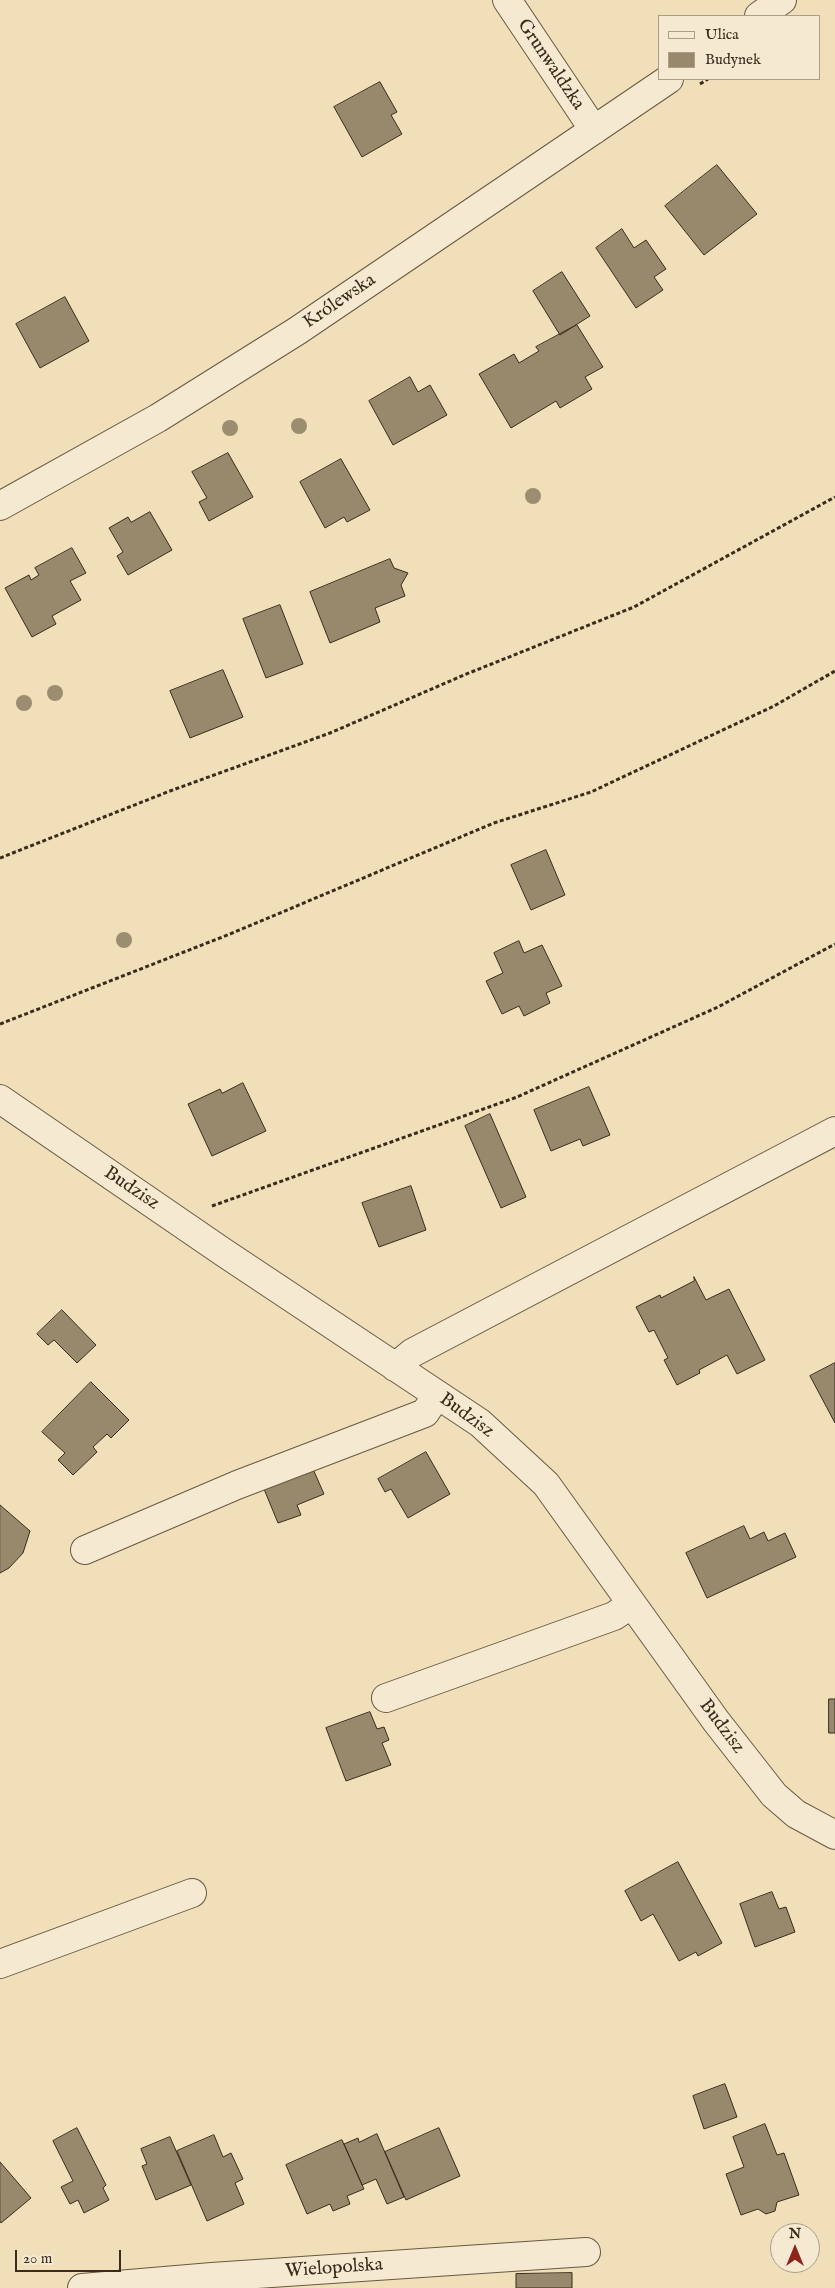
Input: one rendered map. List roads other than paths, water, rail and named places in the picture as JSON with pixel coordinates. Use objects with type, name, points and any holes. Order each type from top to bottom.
[{"type":"street","name":"Grunwaldzka","points":[[507,0],[594,130]]},
{"type":"street","points":[[760,15],[782,0]]},
{"type":"street","name":"Królewska","points":[[0,506],[158,418],[297,331],[668,80]]},
{"type":"street","name":"Budzisz","points":[[0,1099],[188,1228],[480,1423],[546,1484],[716,1721],[774,1795],[796,1814],[835,1835]]},
{"type":"street","points":[[395,1367],[412,1353],[835,1131]]},
{"type":"street","points":[[85,1550],[237,1484],[425,1413],[437,1395]]},
{"type":"street","points":[[386,1698],[614,1616],[632,1604]]},
{"type":"street","points":[[0,1964],[192,1894]]},
{"type":"street","name":"Wielopolska","points":[[82,2288],[212,2276],[586,2252]]}]
